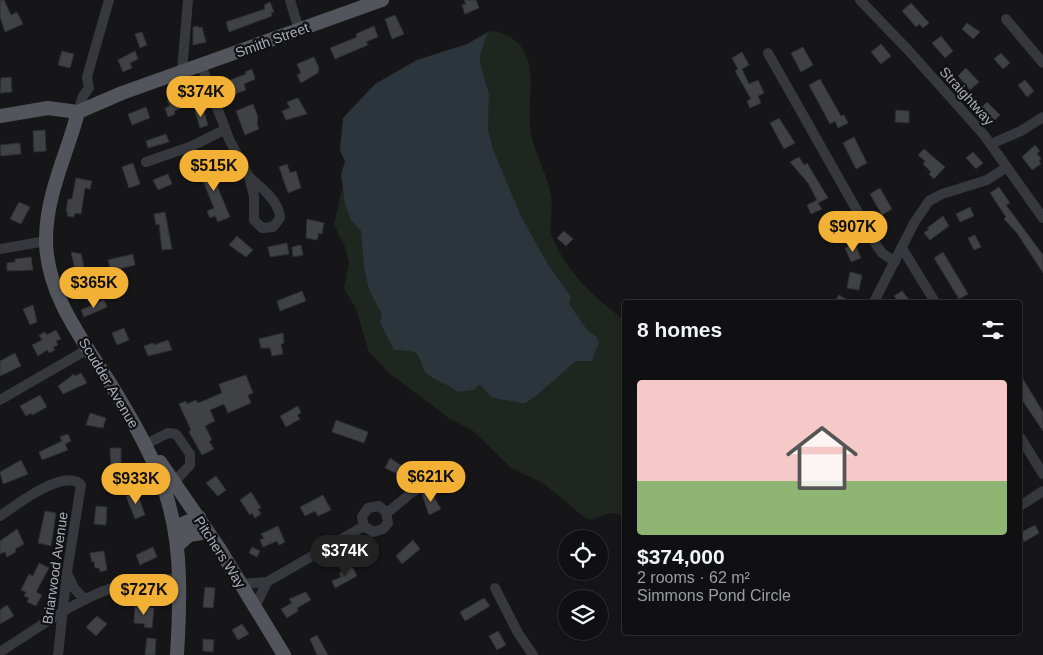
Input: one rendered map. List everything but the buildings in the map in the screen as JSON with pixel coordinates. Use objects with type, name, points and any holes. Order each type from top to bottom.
[{"type":"main road","name":"Smith Street","points":[[78,112],[122,93],[382,0]]},
{"type":"main road","points":[[0,116],[48,108],[78,112]]},
{"type":"main road","name":"Scudder Avenue","points":[[78,112],[57,174],[48,211],[46,240],[49,264],[61,301],[136,427],[156,467],[170,504],[178,545],[180,578],[177,655]]},
{"type":"main road","name":"Pitchers Way","points":[[136,427],[199,517],[284,655]]},
{"type":"main road","points":[[175,528],[199,517]]},
{"type":"main road","points":[[178,545],[189,535],[208,532]]},
{"type":"street","name":"Scudder Avenue","points":[[78,112],[83,96],[89,88],[87,77],[109,0]]},
{"type":"street","points":[[182,71],[188,0]]},
{"type":"street","points":[[290,0],[299,30]]},
{"type":"street","name":"Straightway","points":[[860,0],[909,51],[991,144],[1043,218]]},
{"type":"street","points":[[1006,19],[1043,63]]},
{"type":"street","points":[[768,53],[877,246],[895,262]]},
{"type":"street","points":[[201,65],[224,130],[249,176],[254,196],[254,220],[262,228],[273,227],[279,220],[279,210],[262,188],[249,176]]},
{"type":"street","points":[[991,144],[1020,131],[1043,117]]},
{"type":"street","points":[[146,162],[192,146],[224,130]]},
{"type":"street","points":[[875,300],[914,223],[929,201],[942,194],[987,180],[1007,167]]},
{"type":"street","points":[[0,249],[46,240]]},
{"type":"street","points":[[902,248],[934,300]]},
{"type":"street","points":[[0,400],[88,349]]},
{"type":"street","points":[[148,444],[168,433],[176,434],[190,454],[190,466],[174,482]]},
{"type":"street","points":[[1022,440],[1043,474]]},
{"type":"street","name":"Briarwood Avenue","points":[[0,516],[56,483],[76,480],[81,485],[67,572],[58,655]]},
{"type":"street","points":[[387,513],[425,484]]},
{"type":"street","points":[[1022,505],[1043,491]]},
{"type":"street","points":[[380,506],[387,513],[388,523],[381,531],[370,531],[364,526],[362,518],[368,508],[380,506]]},
{"type":"street","points":[[242,584],[267,582],[364,526]]},
{"type":"street","points":[[67,572],[74,588],[85,600]]},
{"type":"street","points":[[0,652],[85,600],[126,584],[180,578]]},
{"type":"street","points":[[255,607],[267,582]]},
{"type":"street","points":[[495,588],[518,633],[533,655]]},
{"type":"shaded area","points":[[496,31],[513,39],[523,49],[528,62],[532,139],[551,196],[550,226],[559,252],[583,284],[622,319],[622,517],[613,513],[592,520],[584,517],[543,483],[511,468],[472,430],[450,419],[389,373],[369,352],[356,309],[344,288],[349,262],[345,247],[334,225],[342,188],[351,220],[361,231],[364,269],[369,290],[383,314],[380,323],[394,350],[409,351],[416,354],[424,371],[437,381],[450,386],[457,392],[474,390],[478,385],[496,399],[514,400],[524,404],[535,397],[576,361],[592,361],[599,343],[597,338],[588,331],[569,304],[571,297],[546,261],[521,216],[493,149],[488,130],[489,94],[481,67],[480,55],[488,32]]},
{"type":"shaded area","points":[[488,32],[480,55],[481,67],[489,94],[488,129],[493,149],[521,216],[546,261],[571,297],[569,304],[588,331],[597,337],[599,343],[592,361],[576,361],[535,397],[524,404],[494,398],[478,385],[474,390],[457,392],[426,373],[414,352],[394,350],[380,323],[382,314],[369,290],[364,269],[361,231],[351,220],[345,204],[341,174],[345,162],[340,150],[343,118],[375,84],[417,60],[467,44]]}]
